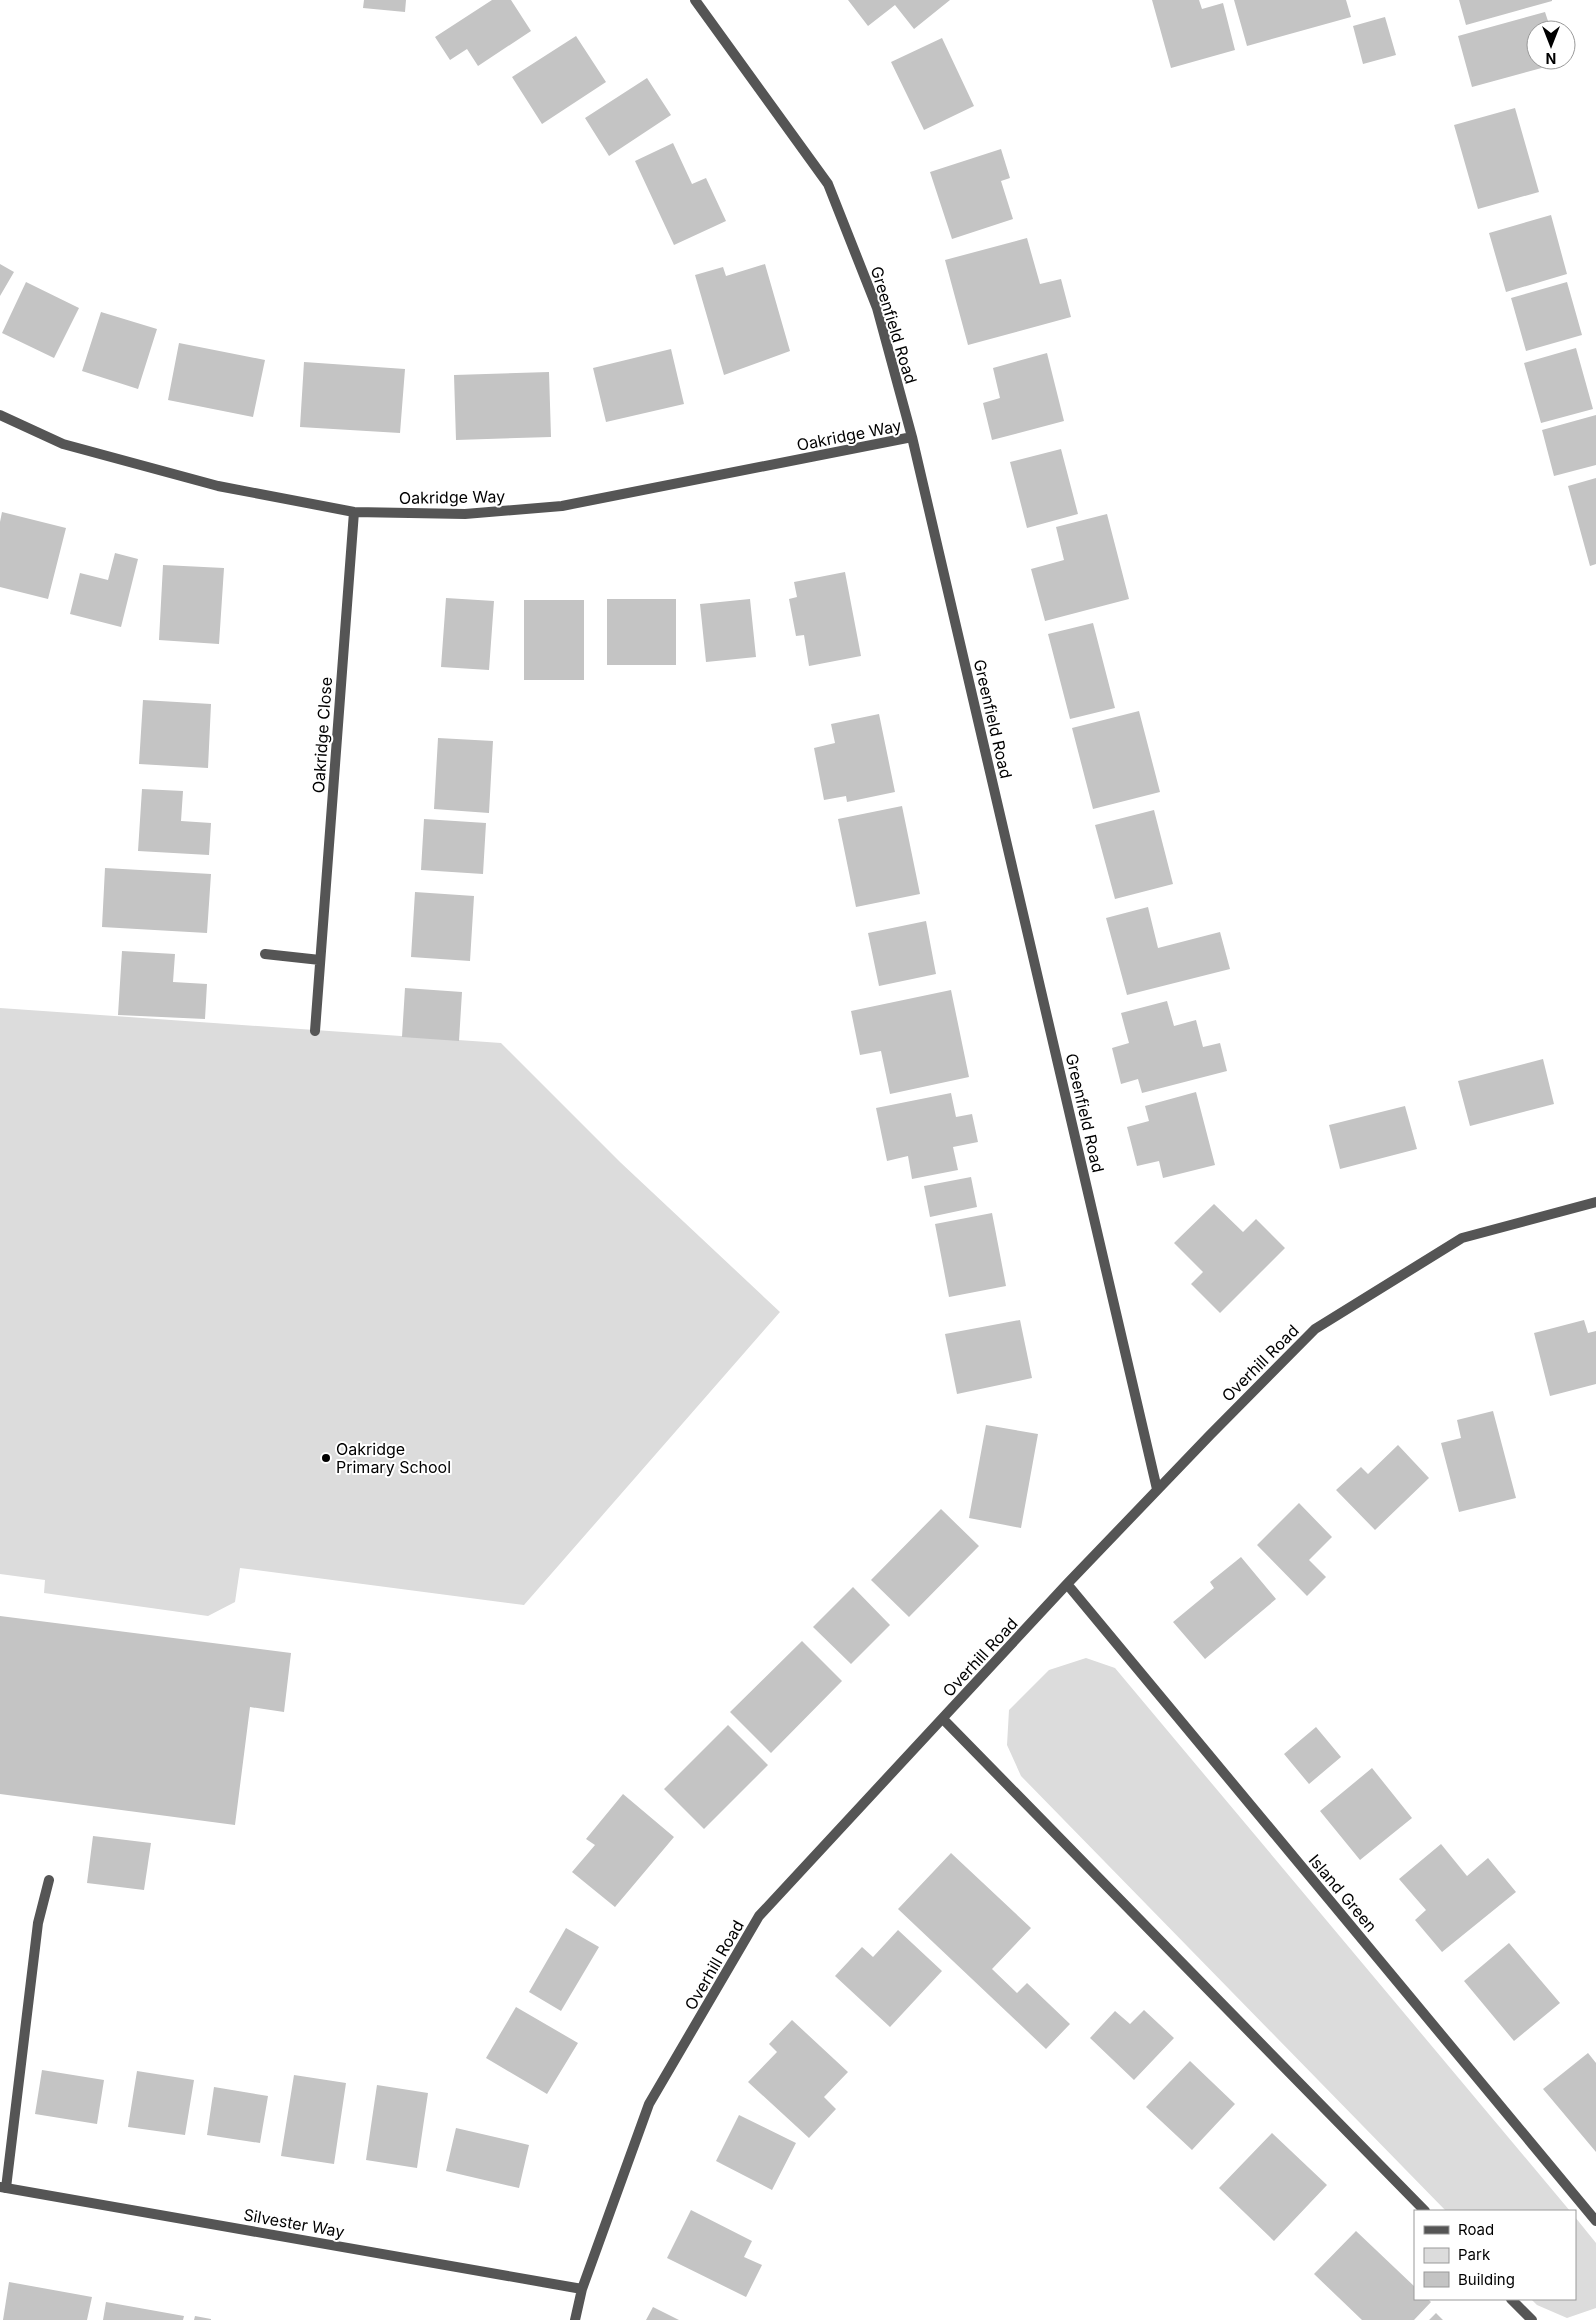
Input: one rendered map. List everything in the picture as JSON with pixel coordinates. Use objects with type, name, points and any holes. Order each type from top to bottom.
[{"type":"street","name":"Greenfield Road","points":[[695,0],[828,184],[876,308],[912,438],[1157,1489]]},
{"type":"street","name":"Oakridge Way","points":[[0,415],[63,444],[218,486],[354,512],[465,514],[562,506],[912,438]]},
{"type":"street","name":"Oakridge Close","points":[[315,1031],[354,512]]},
{"type":"street","points":[[264,954],[320,960]]},
{"type":"street","name":"Overhill Road","points":[[576,2317],[582,2289],[649,2104],[759,1916],[1157,1489],[1315,1330],[1462,1238],[1596,1202]]},
{"type":"street","name":"Island Green","points":[[1068,1584],[1596,2221]]},
{"type":"street","points":[[943,1719],[1424,2210]]},
{"type":"street","points":[[3,2188],[38,1923],[49,1880]]},
{"type":"street","name":"Silvester Way","points":[[3,2188],[582,2289]]},
{"type":"street","points":[[1512,2300],[1532,2320]]},
{"type":"green space","name":"Oakridge Primary School","points":[[0,1008],[501,1043],[620,1162],[780,1312],[524,1605],[240,1568],[235,1602],[208,1616],[44,1593],[45,1580],[0,1574]]},
{"type":"green space","points":[[1086,1658],[1115,1668],[1569,2210],[1445,2210],[1021,1776],[1007,1745],[1009,1710],[1049,1670]]},
{"type":"green space","points":[[1576,2218],[1596,2243],[1596,2308],[1567,2318],[1537,2305],[1532,2300],[1576,2300]]},
{"type":"building","points":[[364,0],[406,0],[405,12],[363,8]]},
{"type":"building","points":[[492,0],[511,0],[531,31],[478,66],[467,49],[450,60],[435,37]]},
{"type":"building","points":[[848,0],[950,0],[914,29],[895,5],[868,26]]},
{"type":"building","points":[[1152,0],[1199,0],[1202,9],[1223,3],[1235,50],[1171,68]]},
{"type":"building","points":[[1234,0],[1346,0],[1351,17],[1247,46]]},
{"type":"building","points":[[1459,0],[1552,0],[1552,1],[1466,25]]},
{"type":"building","points":[[1545,12],[1548,20],[1526,20],[1526,70],[1534,70],[1472,87],[1458,36]]},
{"type":"building","points":[[1385,17],[1396,55],[1363,64],[1353,26]]},
{"type":"building","points":[[576,36],[606,82],[542,124],[512,77]]},
{"type":"building","points":[[942,38],[974,106],[924,130],[891,62]]},
{"type":"building","points":[[647,78],[671,115],[609,156],[585,118]]},
{"type":"building","points":[[1515,108],[1539,192],[1478,209],[1454,125]]},
{"type":"building","points":[[673,143],[692,184],[706,178],[726,221],[674,245],[635,161]]},
{"type":"building","points":[[1001,149],[1010,178],[1001,181],[1013,219],[952,239],[930,172]]},
{"type":"building","points":[[1551,215],[1567,274],[1506,292],[1489,233]]},
{"type":"building","points":[[1027,238],[1040,284],[1061,279],[1071,317],[968,345],[945,260]]},
{"type":"building","points":[[0,264],[14,272],[0,296]]},
{"type":"building","points":[[765,264],[790,351],[724,375],[695,275],[723,267],[726,276]]},
{"type":"building","points":[[26,282],[79,308],[54,358],[2,333]]},
{"type":"building","points":[[1567,282],[1582,335],[1526,351],[1511,298]]},
{"type":"building","points":[[101,312],[157,329],[138,389],[82,371]]},
{"type":"building","points":[[179,343],[265,360],[253,417],[168,400]]},
{"type":"building","points":[[1576,348],[1593,409],[1541,423],[1524,363]]},
{"type":"building","points":[[671,349],[684,404],[606,422],[593,368]]},
{"type":"building","points":[[1047,353],[1064,421],[992,440],[983,403],[1000,398],[993,368]]},
{"type":"building","points":[[304,362],[405,369],[400,433],[300,427]]},
{"type":"building","points":[[549,372],[551,437],[456,440],[454,375]]},
{"type":"building","points":[[1596,415],[1596,465],[1554,476],[1542,430]]},
{"type":"building","points":[[1061,449],[1078,514],[1027,528],[1010,462]]},
{"type":"building","points":[[1596,478],[1596,564],[1590,566],[1568,486]]},
{"type":"building","points":[[2,512],[66,528],[48,599],[0,587],[0,522]]},
{"type":"building","points":[[1107,514],[1129,599],[1045,621],[1031,569],[1064,560],[1056,527]]},
{"type":"building","points":[[115,553],[138,559],[121,627],[70,614],[80,573],[108,580]]},
{"type":"building","points":[[163,565],[224,568],[219,644],[159,640]]},
{"type":"building","points":[[845,572],[861,656],[809,666],[804,635],[796,636],[789,599],[797,597],[794,582]]},
{"type":"building","points":[[446,598],[494,601],[489,670],[441,667]]},
{"type":"building","points":[[607,599],[676,599],[676,665],[607,665]]},
{"type":"building","points":[[750,599],[756,657],[706,662],[700,604]]},
{"type":"building","points":[[524,600],[584,600],[584,680],[524,680]]},
{"type":"building","points":[[1093,623],[1115,708],[1070,719],[1048,634]]},
{"type":"building","points":[[143,700],[211,704],[208,768],[139,764]]},
{"type":"building","points":[[1139,711],[1160,792],[1093,809],[1072,728]]},
{"type":"building","points":[[879,714],[895,792],[847,802],[846,796],[824,800],[814,748],[835,743],[831,724]]},
{"type":"building","points":[[438,738],[493,741],[489,813],[434,809]]},
{"type":"building","points":[[142,789],[183,791],[181,821],[211,823],[209,855],[138,851]]},
{"type":"building","points":[[902,806],[920,894],[856,907],[838,819]]},
{"type":"building","points":[[1154,810],[1173,884],[1115,899],[1095,825]]},
{"type":"building","points":[[424,819],[486,823],[483,874],[421,870]]},
{"type":"building","points":[[105,868],[211,874],[207,933],[102,927]]},
{"type":"building","points":[[415,892],[474,896],[470,961],[411,957]]},
{"type":"building","points":[[1148,907],[1158,948],[1220,932],[1230,969],[1127,995],[1106,918]]},
{"type":"building","points":[[926,921],[936,974],[879,986],[868,933]]},
{"type":"building","points":[[122,951],[175,954],[173,982],[207,984],[205,1019],[118,1015]]},
{"type":"building","points":[[405,988],[462,992],[459,1041],[402,1037]]},
{"type":"building","points":[[951,990],[969,1077],[890,1094],[881,1051],[860,1055],[851,1011]]},
{"type":"building","points":[[1167,1001],[1174,1026],[1196,1020],[1203,1047],[1220,1043],[1227,1071],[1142,1093],[1138,1079],[1121,1084],[1112,1048],[1129,1043],[1121,1013]]},
{"type":"building","points":[[1543,1059],[1554,1104],[1470,1126],[1458,1081]]},
{"type":"building","points":[[1196,1092],[1215,1165],[1163,1178],[1159,1161],[1137,1166],[1127,1127],[1149,1121],[1145,1106]]},
{"type":"building","points":[[951,1093],[956,1117],[972,1114],[978,1142],[953,1147],[958,1170],[912,1179],[908,1156],[887,1161],[876,1108]]},
{"type":"building","points":[[1405,1106],[1417,1149],[1340,1169],[1329,1125]]},
{"type":"building","points":[[971,1177],[977,1207],[930,1217],[924,1186]]},
{"type":"building","points":[[1214,1204],[1243,1232],[1256,1219],[1285,1248],[1220,1313],[1191,1284],[1203,1272],[1174,1243]]},
{"type":"building","points":[[992,1213],[1006,1286],[949,1297],[935,1224]]},
{"type":"building","points":[[1020,1320],[1032,1378],[957,1394],[945,1334]]},
{"type":"building","points":[[1584,1320],[1588,1333],[1596,1331],[1596,1384],[1550,1396],[1534,1333]]},
{"type":"building","points":[[1493,1411],[1516,1498],[1459,1512],[1441,1443],[1461,1438],[1457,1420]]},
{"type":"building","points":[[986,1425],[1038,1434],[1021,1528],[969,1518]]},
{"type":"building","points":[[1398,1445],[1429,1478],[1375,1530],[1336,1490],[1361,1467],[1368,1474]]},
{"type":"building","points":[[1299,1503],[1332,1537],[1309,1560],[1326,1577],[1307,1596],[1257,1545]]},
{"type":"building","points":[[941,1509],[979,1546],[909,1617],[871,1580]]},
{"type":"building","points":[[1241,1557],[1276,1599],[1205,1659],[1173,1622],[1214,1588],[1210,1582]]},
{"type":"building","points":[[853,1587],[890,1625],[851,1664],[813,1627]]},
{"type":"building","points":[[0,1616],[291,1653],[284,1712],[250,1707],[235,1825],[0,1794]]},
{"type":"building","points":[[802,1641],[842,1681],[771,1753],[730,1712]]},
{"type":"building","points":[[728,1725],[768,1765],[704,1829],[664,1789]]},
{"type":"building","points":[[1316,1727],[1341,1757],[1309,1784],[1284,1754]]},
{"type":"building","points":[[1372,1768],[1412,1818],[1360,1860],[1320,1811]]},
{"type":"building","points":[[623,1794],[674,1837],[615,1907],[572,1872],[595,1845],[586,1839]]},
{"type":"building","points":[[93,1836],[151,1843],[144,1890],[87,1883]]},
{"type":"building","points":[[1441,1844],[1467,1876],[1488,1858],[1516,1892],[1442,1952],[1415,1920],[1426,1910],[1399,1879]]},
{"type":"building","points":[[951,1853],[1031,1928],[992,1969],[1017,1993],[1027,1983],[1070,2024],[1046,2049],[898,1909]]},
{"type":"building","points":[[566,1928],[599,1947],[561,2011],[529,1992]]},
{"type":"building","points":[[898,1930],[942,1971],[890,2027],[835,1976],[862,1947],[873,1957]]},
{"type":"building","points":[[1509,1943],[1560,2003],[1514,2041],[1464,1981]]},
{"type":"building","points":[[516,2007],[578,2043],[547,2094],[486,2058]]},
{"type":"building","points":[[1144,2010],[1174,2038],[1134,2080],[1090,2038],[1115,2011],[1130,2024]]},
{"type":"building","points":[[792,2020],[848,2072],[824,2097],[836,2109],[809,2138],[748,2082],[777,2052],[769,2044]]},
{"type":"building","points":[[1588,2053],[1596,2063],[1596,2152],[1543,2089]]},
{"type":"building","points":[[1190,2061],[1235,2104],[1192,2150],[1146,2107]]},
{"type":"building","points":[[42,2070],[104,2080],[97,2124],[35,2114]]},
{"type":"building","points":[[137,2071],[194,2080],[185,2135],[128,2127]]},
{"type":"building","points":[[294,2075],[346,2083],[334,2164],[281,2156]]},
{"type":"building","points":[[377,2085],[428,2093],[417,2168],[366,2160]]},
{"type":"building","points":[[214,2087],[268,2096],[260,2143],[207,2135]]},
{"type":"building","points":[[739,2115],[796,2143],[772,2190],[716,2161]]},
{"type":"building","points":[[456,2128],[529,2145],[519,2188],[446,2171]]},
{"type":"building","points":[[1272,2133],[1327,2185],[1274,2241],[1219,2188]]},
{"type":"building","points":[[691,2210],[752,2241],[744,2257],[762,2265],[746,2297],[667,2258]]},
{"type":"building","points":[[1356,2231],[1414,2286],[1414,2300],[1429,2300],[1431,2302],[1414,2320],[1362,2320],[1314,2274]]},
{"type":"building","points":[[9,2282],[92,2297],[87,2320],[3,2320]]},
{"type":"building","points":[[106,2302],[184,2316],[183,2320],[103,2320]]},
{"type":"building","points":[[653,2307],[679,2320],[646,2320]]},
{"type":"building","points":[[1436,2313],[1443,2320],[1429,2320]]},
{"type":"building","points":[[195,2316],[211,2319],[211,2320],[194,2320]]},
{"type":"place","name":"Oakridge Primary School","points":[[326,1458]]}]
